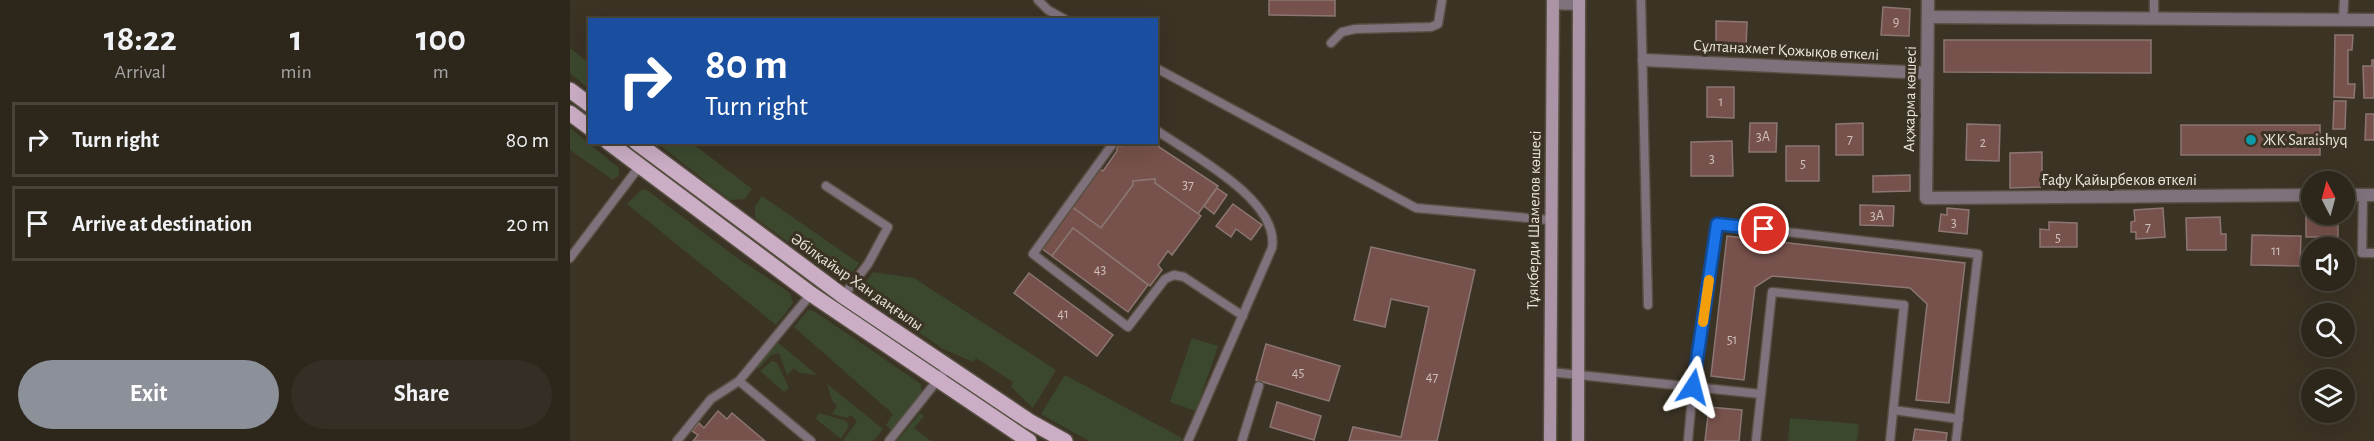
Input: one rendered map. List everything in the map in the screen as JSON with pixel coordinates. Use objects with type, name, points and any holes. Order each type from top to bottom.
[{"type":"main road","points":[[570,90],[588,104]]},
{"type":"main road","points":[[570,113],[588,126]]},
{"type":"main road","points":[[610,144],[811,294],[1029,441]]},
{"type":"main road","name":"Әбілқайыр Хан даңғылы","points":[[639,144],[843,296],[1029,421],[1065,441]]},
{"type":"street","name":"Ақжарма көшесі","points":[[1926,198],[1928,0]]},
{"type":"street","points":[[1553,1],[1579,2],[1578,441]]},
{"type":"street","name":"Тұяқберди Шамелов көшесі","points":[[1550,441],[1553,1]]},
{"type":"street","points":[[1928,17],[2374,20]]},
{"type":"street","name":"Сұлтанахмет Қожықов өткелі","points":[[1644,60],[1927,73]]},
{"type":"street","name":"Ғафу Қайырбеков өткелі","points":[[1926,198],[2301,195]]},
{"type":"lane","points":[[1038,0],[1048,10],[1062,18]]},
{"type":"lane","points":[[1330,43],[1342,32],[1355,29],[1431,27],[1438,24],[1441,19],[1442,0]]},
{"type":"lane","points":[[1641,0],[1648,305]]},
{"type":"lane","points":[[2154,0],[2154,19]]},
{"type":"lane","points":[[2343,20],[2344,0]]},
{"type":"lane","points":[[1158,69],[1416,208],[1550,220]]},
{"type":"lane","points":[[1158,131],[1252,197],[1272,226],[1272,248],[1188,441]]},
{"type":"lane","points":[[1113,144],[1033,254],[1128,327],[1165,279],[1174,275],[1184,277],[1243,316]]},
{"type":"lane","points":[[570,258],[639,167]]},
{"type":"lane","points":[[826,186],[888,227],[868,264],[843,296]]},
{"type":"lane","points":[[2368,195],[2362,253],[2374,253]]},
{"type":"lane","points":[[1688,441],[1693,387],[1717,224],[1978,254],[1956,441]]},
{"type":"lane","points":[[1756,441],[1772,292],[1904,305],[1890,441]]},
{"type":"lane","points":[[677,441],[711,399],[739,381],[811,294]]},
{"type":"lane","points":[[889,441],[948,367]]},
{"type":"lane","points":[[1550,372],[1761,394]]},
{"type":"lane","points":[[739,381],[811,441]]},
{"type":"lane","points":[[1242,441],[1259,386]]},
{"type":"lane","points":[[1893,410],[1959,418]]},
{"type":"green space","points":[[570,48],[588,62],[588,88],[570,73]]},
{"type":"green space","points":[[570,128],[619,168],[619,175],[613,180],[570,150]]},
{"type":"green space","points":[[658,144],[693,144],[752,189],[745,199],[730,200]]},
{"type":"green space","points":[[642,189],[647,190],[736,257],[790,293],[793,303],[776,325],[627,204]]},
{"type":"green space","points":[[762,196],[859,263],[854,270],[846,276],[835,276],[755,218],[755,206]]},
{"type":"green space","points":[[873,272],[914,278],[1056,370],[1033,408],[1011,387],[1013,382],[976,358],[973,362],[943,349],[865,295],[864,284]]},
{"type":"green space","points":[[808,310],[814,311],[921,384],[922,394],[891,430],[886,425],[893,414],[794,327]]},
{"type":"green space","points":[[1192,338],[1218,346],[1196,411],[1170,402]]},
{"type":"green space","points":[[776,341],[817,375],[800,373],[794,368],[787,375],[779,353],[771,355],[758,369],[755,366]]},
{"type":"green space","points":[[772,361],[777,363],[789,388],[784,392],[760,371]]},
{"type":"green space","points":[[1065,375],[1182,438],[1181,441],[1089,441],[1041,414]]},
{"type":"green space","points":[[827,384],[883,429],[873,441],[843,441],[857,421],[851,415],[847,418],[832,414],[837,406],[832,400]]},
{"type":"green space","points":[[819,413],[846,421],[849,426],[841,439],[816,419]]},
{"type":"green space","points":[[920,413],[924,416],[914,428],[931,441],[897,441]]},
{"type":"green space","points":[[1790,418],[1859,424],[1857,441],[1788,441]]},
{"type":"building","points":[[1269,0],[1335,0],[1335,16],[1269,15]]},
{"type":"building","points":[[1883,7],[1910,9],[1909,36],[1881,35]]},
{"type":"building","points":[[1716,21],[1747,22],[1746,48],[1716,47]]},
{"type":"building","points":[[2335,35],[2353,35],[2352,50],[2348,50],[2348,84],[2355,84],[2354,98],[2334,97]]},
{"type":"building","points":[[1944,40],[2151,40],[2151,73],[1944,72]]},
{"type":"building","points":[[2372,60],[2374,60],[2374,98],[2364,98],[2363,66],[2372,66]]},
{"type":"building","points":[[1707,87],[1734,87],[1734,118],[1707,117]]},
{"type":"building","points":[[2334,101],[2346,101],[2345,129],[2333,129]]},
{"type":"building","points":[[2366,114],[2374,114],[2374,140],[2365,140]]},
{"type":"building","points":[[1750,123],[1777,123],[1776,152],[1749,152]]},
{"type":"building","points":[[1863,123],[1863,155],[1836,155],[1836,124]]},
{"type":"building","points":[[1967,124],[2000,125],[1999,161],[1966,160]]},
{"type":"building","name":"ЖК Saraishyq","points":[[2181,125],[2320,125],[2320,155],[2181,155]]},
{"type":"building","points":[[1732,141],[1733,176],[1691,176],[1691,142]]},
{"type":"building","points":[[1158,142],[1159,147],[1218,186],[1198,214],[1155,183],[1155,179],[1133,181],[1133,185],[1101,228],[1072,207],[1100,169],[1103,171],[1117,151],[1117,146],[1158,144]]},
{"type":"building","points":[[1786,146],[1819,146],[1819,181],[1786,181]]},
{"type":"building","points":[[2042,152],[2042,187],[2010,188],[2010,153]]},
{"type":"building","points":[[1910,175],[1910,191],[1873,192],[1873,176]]},
{"type":"building","points":[[1155,179],[1155,183],[1201,216],[1172,255],[1168,251],[1158,265],[1162,270],[1150,286],[1073,228],[1052,256],[1041,248],[1072,207],[1101,228],[1133,185],[1133,181]]},
{"type":"building","points":[[1217,188],[1227,195],[1214,214],[1204,206]]},
{"type":"building","points":[[1233,204],[1262,225],[1251,240],[1236,229],[1231,237],[1216,226]]},
{"type":"building","points":[[1860,205],[1894,206],[1893,226],[1860,225]]},
{"type":"building","points":[[1947,208],[1969,210],[1967,234],[1939,231],[1941,214],[1947,215]]},
{"type":"building","points":[[2163,208],[2165,237],[2136,239],[2136,232],[2131,232],[2131,222],[2135,221],[2134,210]]},
{"type":"building","points":[[2220,217],[2221,234],[2226,234],[2226,250],[2187,250],[2186,218]]},
{"type":"building","points":[[2049,222],[2077,223],[2077,247],[2040,247],[2040,229],[2049,230]]},
{"type":"building","points":[[2306,225],[2338,225],[2338,237],[2306,237]]},
{"type":"building","points":[[1073,228],[1148,285],[1128,312],[1052,256]]},
{"type":"building","points":[[2252,235],[2301,236],[2300,266],[2251,265]]},
{"type":"building","points":[[1727,236],[1965,263],[1949,403],[1916,400],[1927,304],[1910,288],[1772,276],[1755,287],[1744,380],[1711,376]]},
{"type":"building","points":[[1371,247],[1475,270],[1437,441],[1349,441],[1353,427],[1401,437],[1429,307],[1391,299],[1385,327],[1354,320]]},
{"type":"building","points":[[1029,273],[1113,335],[1097,356],[1014,293]]},
{"type":"building","points":[[1266,344],[1340,366],[1329,401],[1256,380]]},
{"type":"building","points":[[1277,402],[1321,416],[1314,440],[1270,427]]},
{"type":"building","points":[[1709,407],[1742,410],[1739,441],[1705,441]]},
{"type":"building","points":[[718,411],[727,419],[732,413],[765,441],[693,441],[698,435],[692,431],[699,423],[704,428]]},
{"type":"building","points":[[1915,429],[1947,433],[1946,441],[1913,441]]},
{"type":"slow traffic","points":[[1703,322],[1709,280]]},
{"type":"place","name":"ЖК Saraishyq","points":[[2251,140]]},
{"type":"route","points":[[1693,387],[1717,224],[1764,229]]}]
